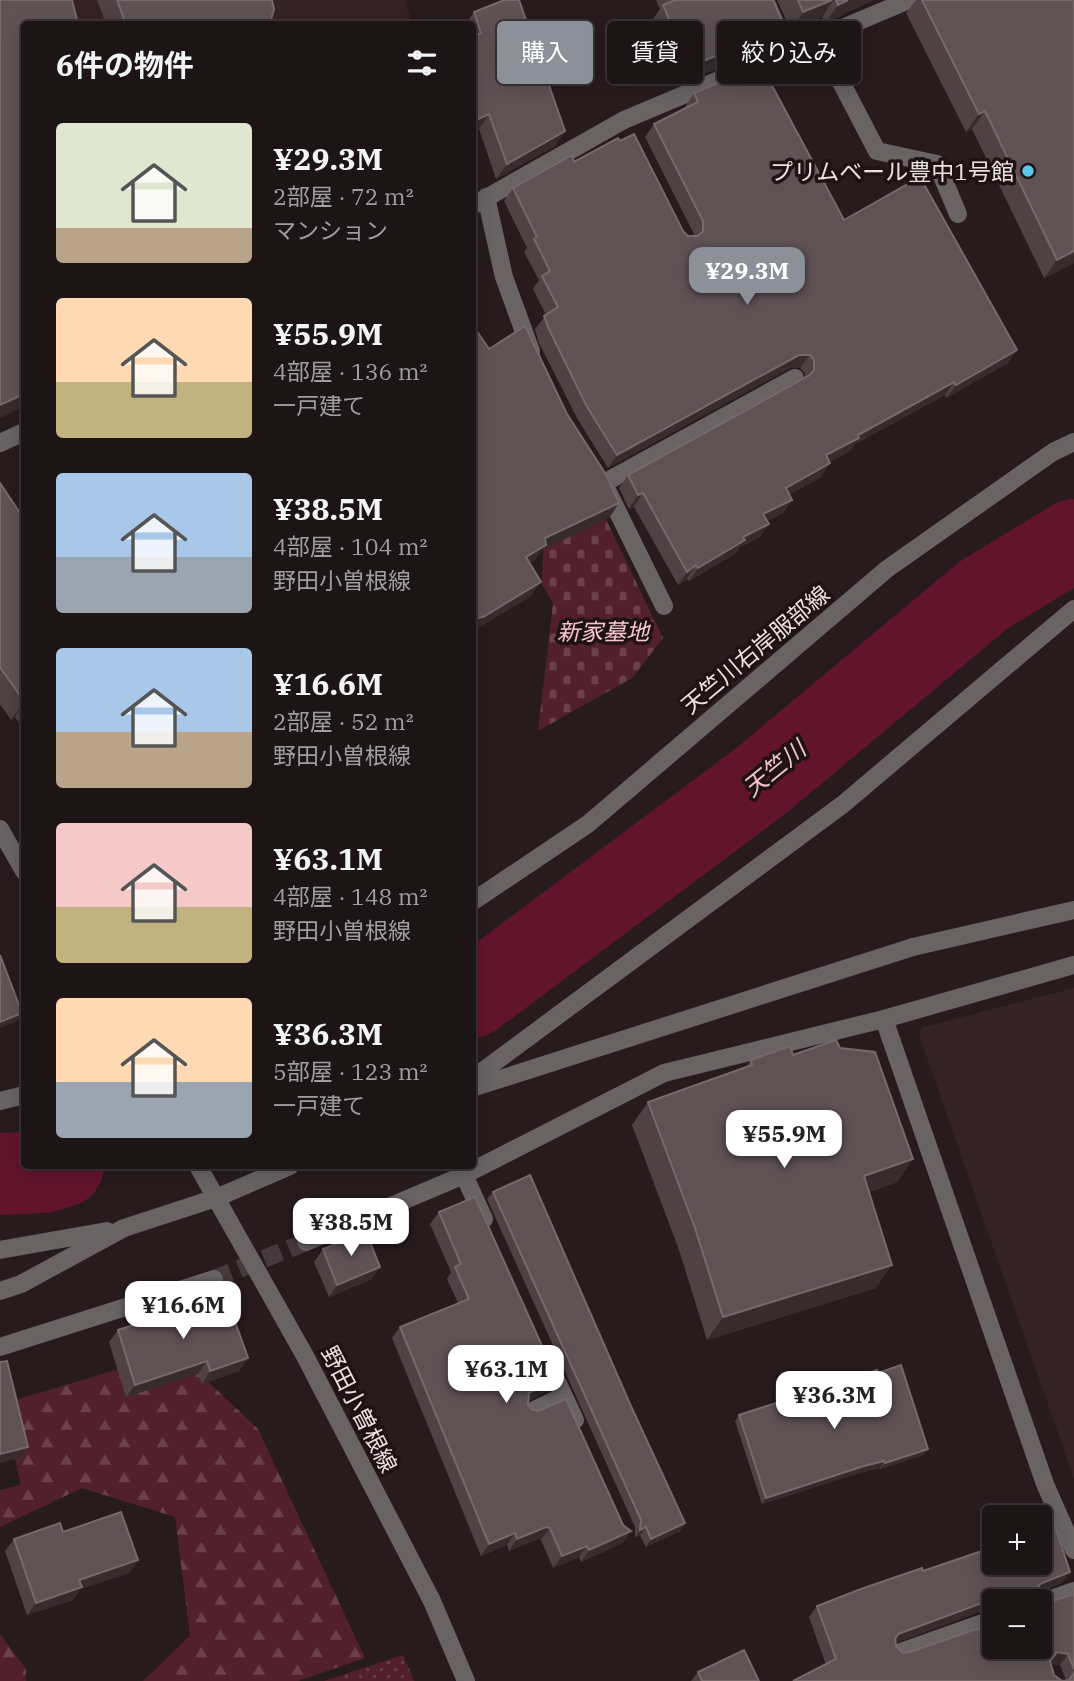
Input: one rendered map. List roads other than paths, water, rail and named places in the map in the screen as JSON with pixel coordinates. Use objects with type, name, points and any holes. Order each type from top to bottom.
[{"type":"street","points":[[765,0],[774,21]]},
{"type":"street","points":[[859,21],[909,0]]},
{"type":"street","points":[[540,369],[529,347],[480,202],[627,126],[717,84]]},
{"type":"street","points":[[842,84],[877,151],[937,164],[958,214]]},
{"type":"street","points":[[664,606],[600,477],[794,378]]},
{"type":"street","points":[[0,443],[21,433]]},
{"type":"street","name":"天竺川右岸服部線","points":[[476,899],[588,824],[887,569],[1053,452],[1074,442]]},
{"type":"street","points":[[476,1076],[842,805],[1074,609]]},
{"type":"street","points":[[0,829],[21,866]]},
{"type":"street","points":[[476,1087],[913,947],[1074,910]]},
{"type":"street","points":[[476,1169],[664,1073],[884,1019],[1074,965]]},
{"type":"street","points":[[884,1019],[1045,1483],[1074,1550]]},
{"type":"street","points":[[0,1101],[21,1096]]},
{"type":"street","points":[[0,1250],[124,1228],[216,1198],[283,1169]]},
{"type":"street","points":[[306,1242],[476,1169]]},
{"type":"street","name":"野田小曽根線","points":[[201,1171],[306,1356],[432,1601],[466,1681]]},
{"type":"street","points":[[464,1175],[491,1236]]},
{"type":"street","points":[[0,1291],[21,1284],[124,1228]]},
{"type":"street","points":[[0,1347],[215,1279]]},
{"type":"street","points":[[541,1346],[580,1433]]},
{"type":"street","points":[[530,1412],[563,1396]]},
{"type":"street","points":[[1052,1599],[1074,1591]]},
{"type":"street","points":[[898,1653],[982,1623]]},
{"type":"waterway","name":"天竺川","points":[[476,994],[762,780],[985,594],[1074,540]]},
{"type":"waterway","name":"天竺川","points":[[0,1174],[44,1172],[54,1169]]},
{"type":"tunnel","points":[[214,1279],[306,1242]]},
{"type":"place","name":"プリムベール豊中1号館","points":[[1028,171]]},
{"type":"park label","name":"新家墓地","points":[[603,631]]}]
